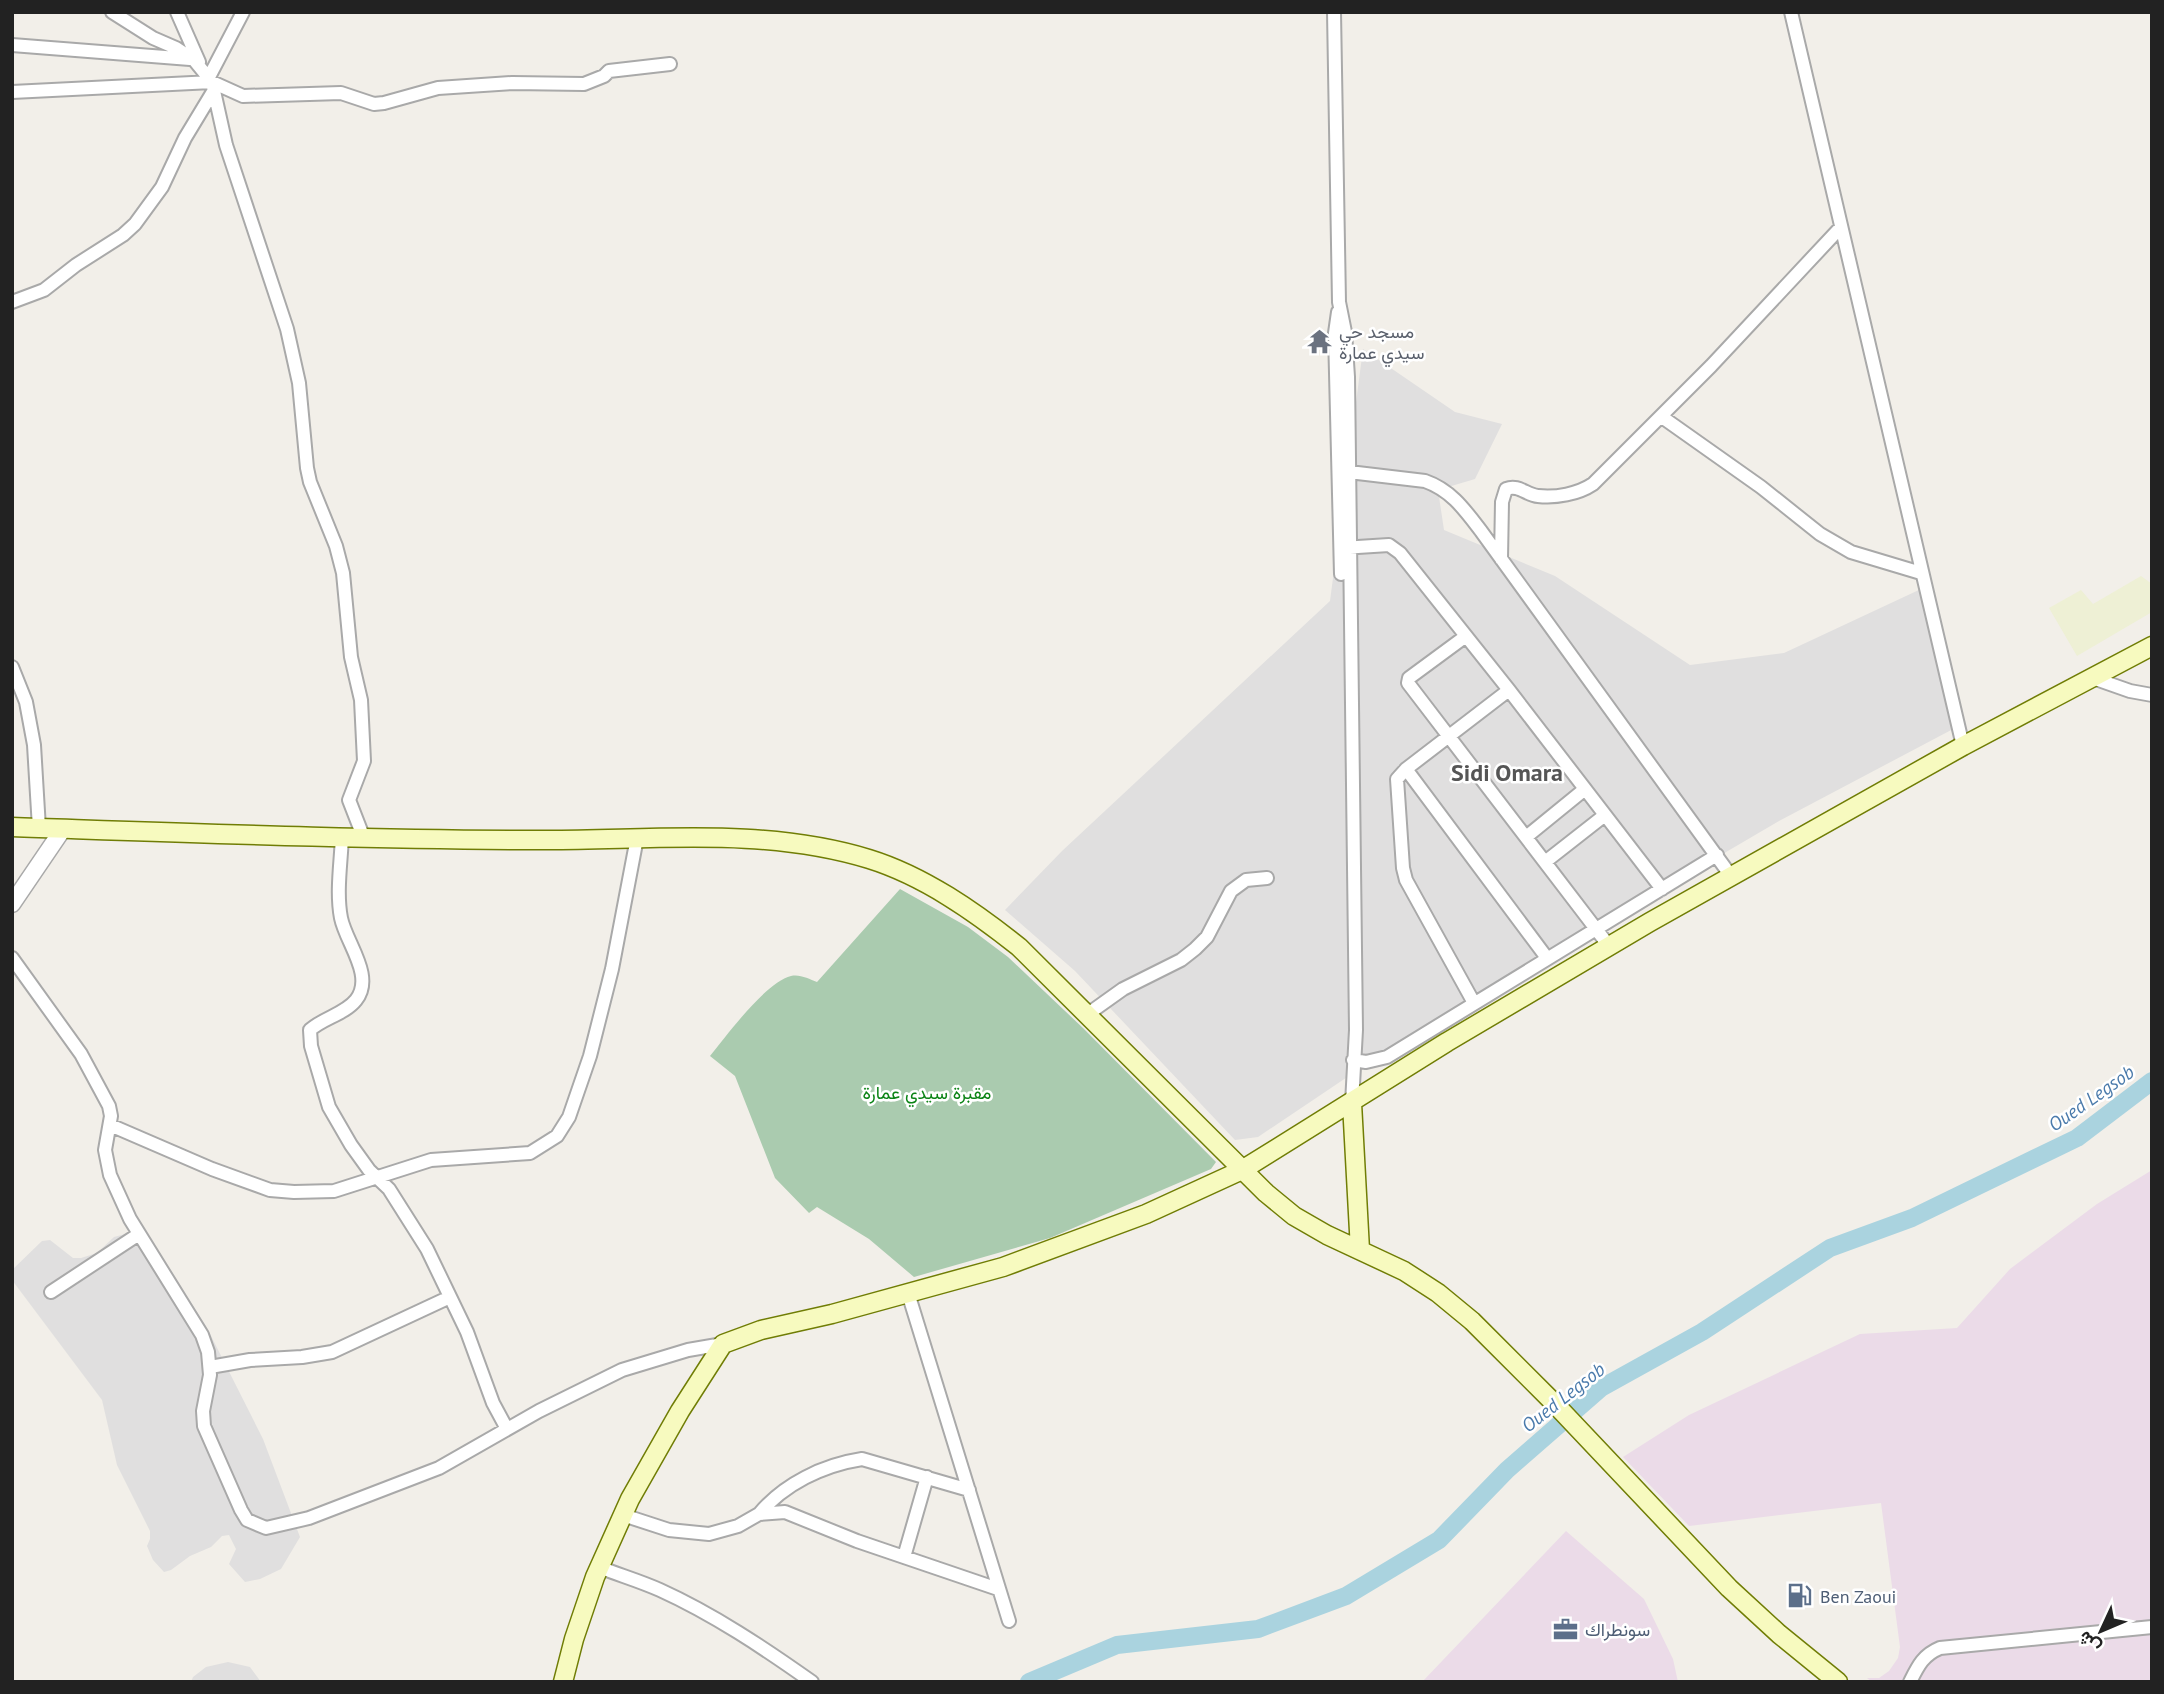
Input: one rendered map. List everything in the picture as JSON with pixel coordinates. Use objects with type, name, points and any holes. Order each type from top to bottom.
[{"type":"main road","points":[[563,1682],[574,1639],[599,1567],[623,1515],[660,1444],[723,1344],[761,1330],[1003,1267],[1146,1214],[1242,1170],[1447,1042],[1609,946],[1963,746],[2152,646]]},
{"type":"main road","points":[[12,827],[547,840],[740,837],[775,840],[870,859],[912,877],[988,923],[1019,947],[1242,1170],[1294,1216],[1404,1271],[1438,1293],[1501,1348],[1729,1588],[1833,1679]]},
{"type":"main road","points":[[1352,1103],[1360,1250]]},
{"type":"street","points":[[112,12],[206,75],[243,96],[341,93],[374,104],[438,88],[512,83],[584,84],[604,76],[609,71],[670,64]]},
{"type":"street","points":[[177,12],[206,75],[226,145],[287,329],[299,383],[304,453],[310,482],[336,546],[343,573],[351,657],[361,700],[364,738],[363,766],[349,800],[363,836]]},
{"type":"street","points":[[12,302],[44,290],[135,225],[162,187],[185,138],[206,75],[235,26],[240,12]]},
{"type":"street","points":[[1334,12],[1339,302],[1335,333],[1345,547],[1352,966],[1356,1030],[1353,1044],[1352,1103]]},
{"type":"street","points":[[1791,12],[1963,746]]},
{"type":"street","points":[[12,45],[206,75]]},
{"type":"street","points":[[12,92],[206,75]]},
{"type":"street","points":[[1501,560],[1502,502],[1506,489],[1514,487],[1540,497],[1580,492],[1593,484],[1662,416],[1841,227]]},
{"type":"street","points":[[1339,302],[1345,332],[1348,377],[1349,471],[1345,547]]},
{"type":"street","points":[[1662,416],[1761,487],[1820,534],[1851,552],[1921,573]]},
{"type":"street","points":[[1349,471],[1425,481],[1437,485],[1453,496],[1731,876]]},
{"type":"street","points":[[1345,547],[1384,545],[1394,548],[1509,690],[1662,889]]},
{"type":"street","points":[[1466,636],[1408,680],[1609,946]]},
{"type":"street","points":[[12,667],[26,702],[34,745],[39,828]]},
{"type":"street","points":[[2093,678],[2130,691],[2152,695]]},
{"type":"street","points":[[1474,1003],[1411,890],[1402,868],[1397,779],[1406,769],[1509,690]]},
{"type":"street","points":[[1406,769],[1547,958]]},
{"type":"street","points":[[1526,837],[1585,789]]},
{"type":"street","points":[[1545,862],[1605,815]]},
{"type":"street","points":[[13,903],[63,828]]},
{"type":"street","points":[[342,836],[340,915],[347,941],[360,965],[362,986],[355,1001],[315,1026],[309,1035],[329,1107],[351,1145],[389,1189],[427,1248],[467,1332],[493,1403],[507,1429]]},
{"type":"street","points":[[110,1125],[212,1169],[270,1190],[323,1193],[431,1160],[530,1153],[557,1136],[569,1117],[590,1056],[612,969],[637,838]]},
{"type":"street","points":[[1353,1060],[1366,1062],[1387,1057],[1717,855]]},
{"type":"street","points":[[1088,1014],[1123,989],[1181,960],[1208,937],[1231,891],[1246,880],[1267,878]]},
{"type":"street","points":[[12,882],[13,903]]},
{"type":"street","points":[[12,958],[81,1054],[109,1107],[110,1125],[105,1150],[110,1175],[139,1234],[202,1335],[210,1360],[203,1411],[204,1426],[247,1520],[266,1528],[310,1518],[439,1468],[570,1395],[622,1370],[688,1350],[723,1344]]},
{"type":"street","points":[[1437,1026],[1447,1042]]},
{"type":"street","points":[[1387,1057],[1393,1076]]},
{"type":"street","points":[[51,1292],[139,1234]]},
{"type":"street","points":[[908,1293],[1009,1621]]},
{"type":"street","points":[[210,1367],[332,1352],[450,1297]]},
{"type":"street","points":[[623,1515],[669,1530],[709,1534],[738,1526],[758,1514],[772,1498],[793,1483],[844,1461],[862,1459],[969,1490]]},
{"type":"street","points":[[904,1557],[926,1477]]},
{"type":"street","points":[[758,1514],[785,1512],[998,1589]]},
{"type":"street","points":[[599,1567],[688,1604],[777,1657],[812,1682]]},
{"type":"street","points":[[1910,1682],[1919,1663],[1928,1653],[1940,1648],[2152,1626]]},
{"type":"shaded area","points":[[1363,349],[1455,412],[1502,424],[1475,479],[1438,490],[1444,530],[1555,576],[1690,665],[1784,653],[1921,589],[1955,728],[1779,821],[1380,1055],[1258,1137],[1235,1140],[1075,971],[1005,910],[1062,851],[1330,601]]},
{"type":"shaded area","points":[[2152,1170],[2152,1682],[1872,1682],[1867,1678],[1879,1678],[1889,1671],[1898,1658],[1900,1647],[1881,1503],[1689,1526],[1623,1457],[1689,1415],[1860,1334],[1957,1328],[2010,1269],[2097,1204]]},
{"type":"shaded area","points":[[129,1233],[146,1237],[156,1248],[206,1326],[263,1439],[300,1537],[281,1569],[260,1579],[245,1582],[229,1564],[236,1549],[229,1535],[222,1536],[211,1547],[190,1556],[171,1570],[164,1572],[153,1560],[147,1546],[150,1531],[117,1465],[102,1400],[12,1280],[12,1270],[42,1241],[50,1240],[73,1258],[81,1258],[97,1253],[114,1237]]},
{"type":"shaded area","name":"سونطراك","points":[[1566,1531],[1644,1599],[1673,1659],[1678,1682],[1422,1682]]},
{"type":"shaded area","points":[[228,1662],[250,1667],[261,1682],[191,1682],[193,1677],[206,1667]]},
{"type":"green space","points":[[2141,576],[2152,584],[2152,612],[2077,656],[2049,608],[2081,590],[2093,604]]},
{"type":"green space","name":"مقبرة سيدي عمارة","points":[[900,889],[968,927],[1008,957],[1216,1162],[1211,1169],[1050,1238],[914,1277],[869,1239],[817,1207],[809,1213],[775,1178],[735,1076],[710,1056],[759,998],[781,980],[798,976],[817,982]]},
{"type":"waterway","name":"Oued Legsob","points":[[1029,1682],[1117,1645],[1258,1629],[1346,1596],[1439,1540],[1507,1470],[1601,1388],[1702,1332],[1830,1248],[1912,1218],[2077,1138],[2152,1081]]},
{"type":"place","name":"مسجد حي سيدي عمارة","points":[[1319,341]]},
{"type":"place","name":"Ben Zaoui","points":[[1800,1596]]},
{"type":"place","name":"سونطراك","points":[[1565,1629]]},
{"type":"district","name":"Sidi Omara","points":[[1507,772]]}]
